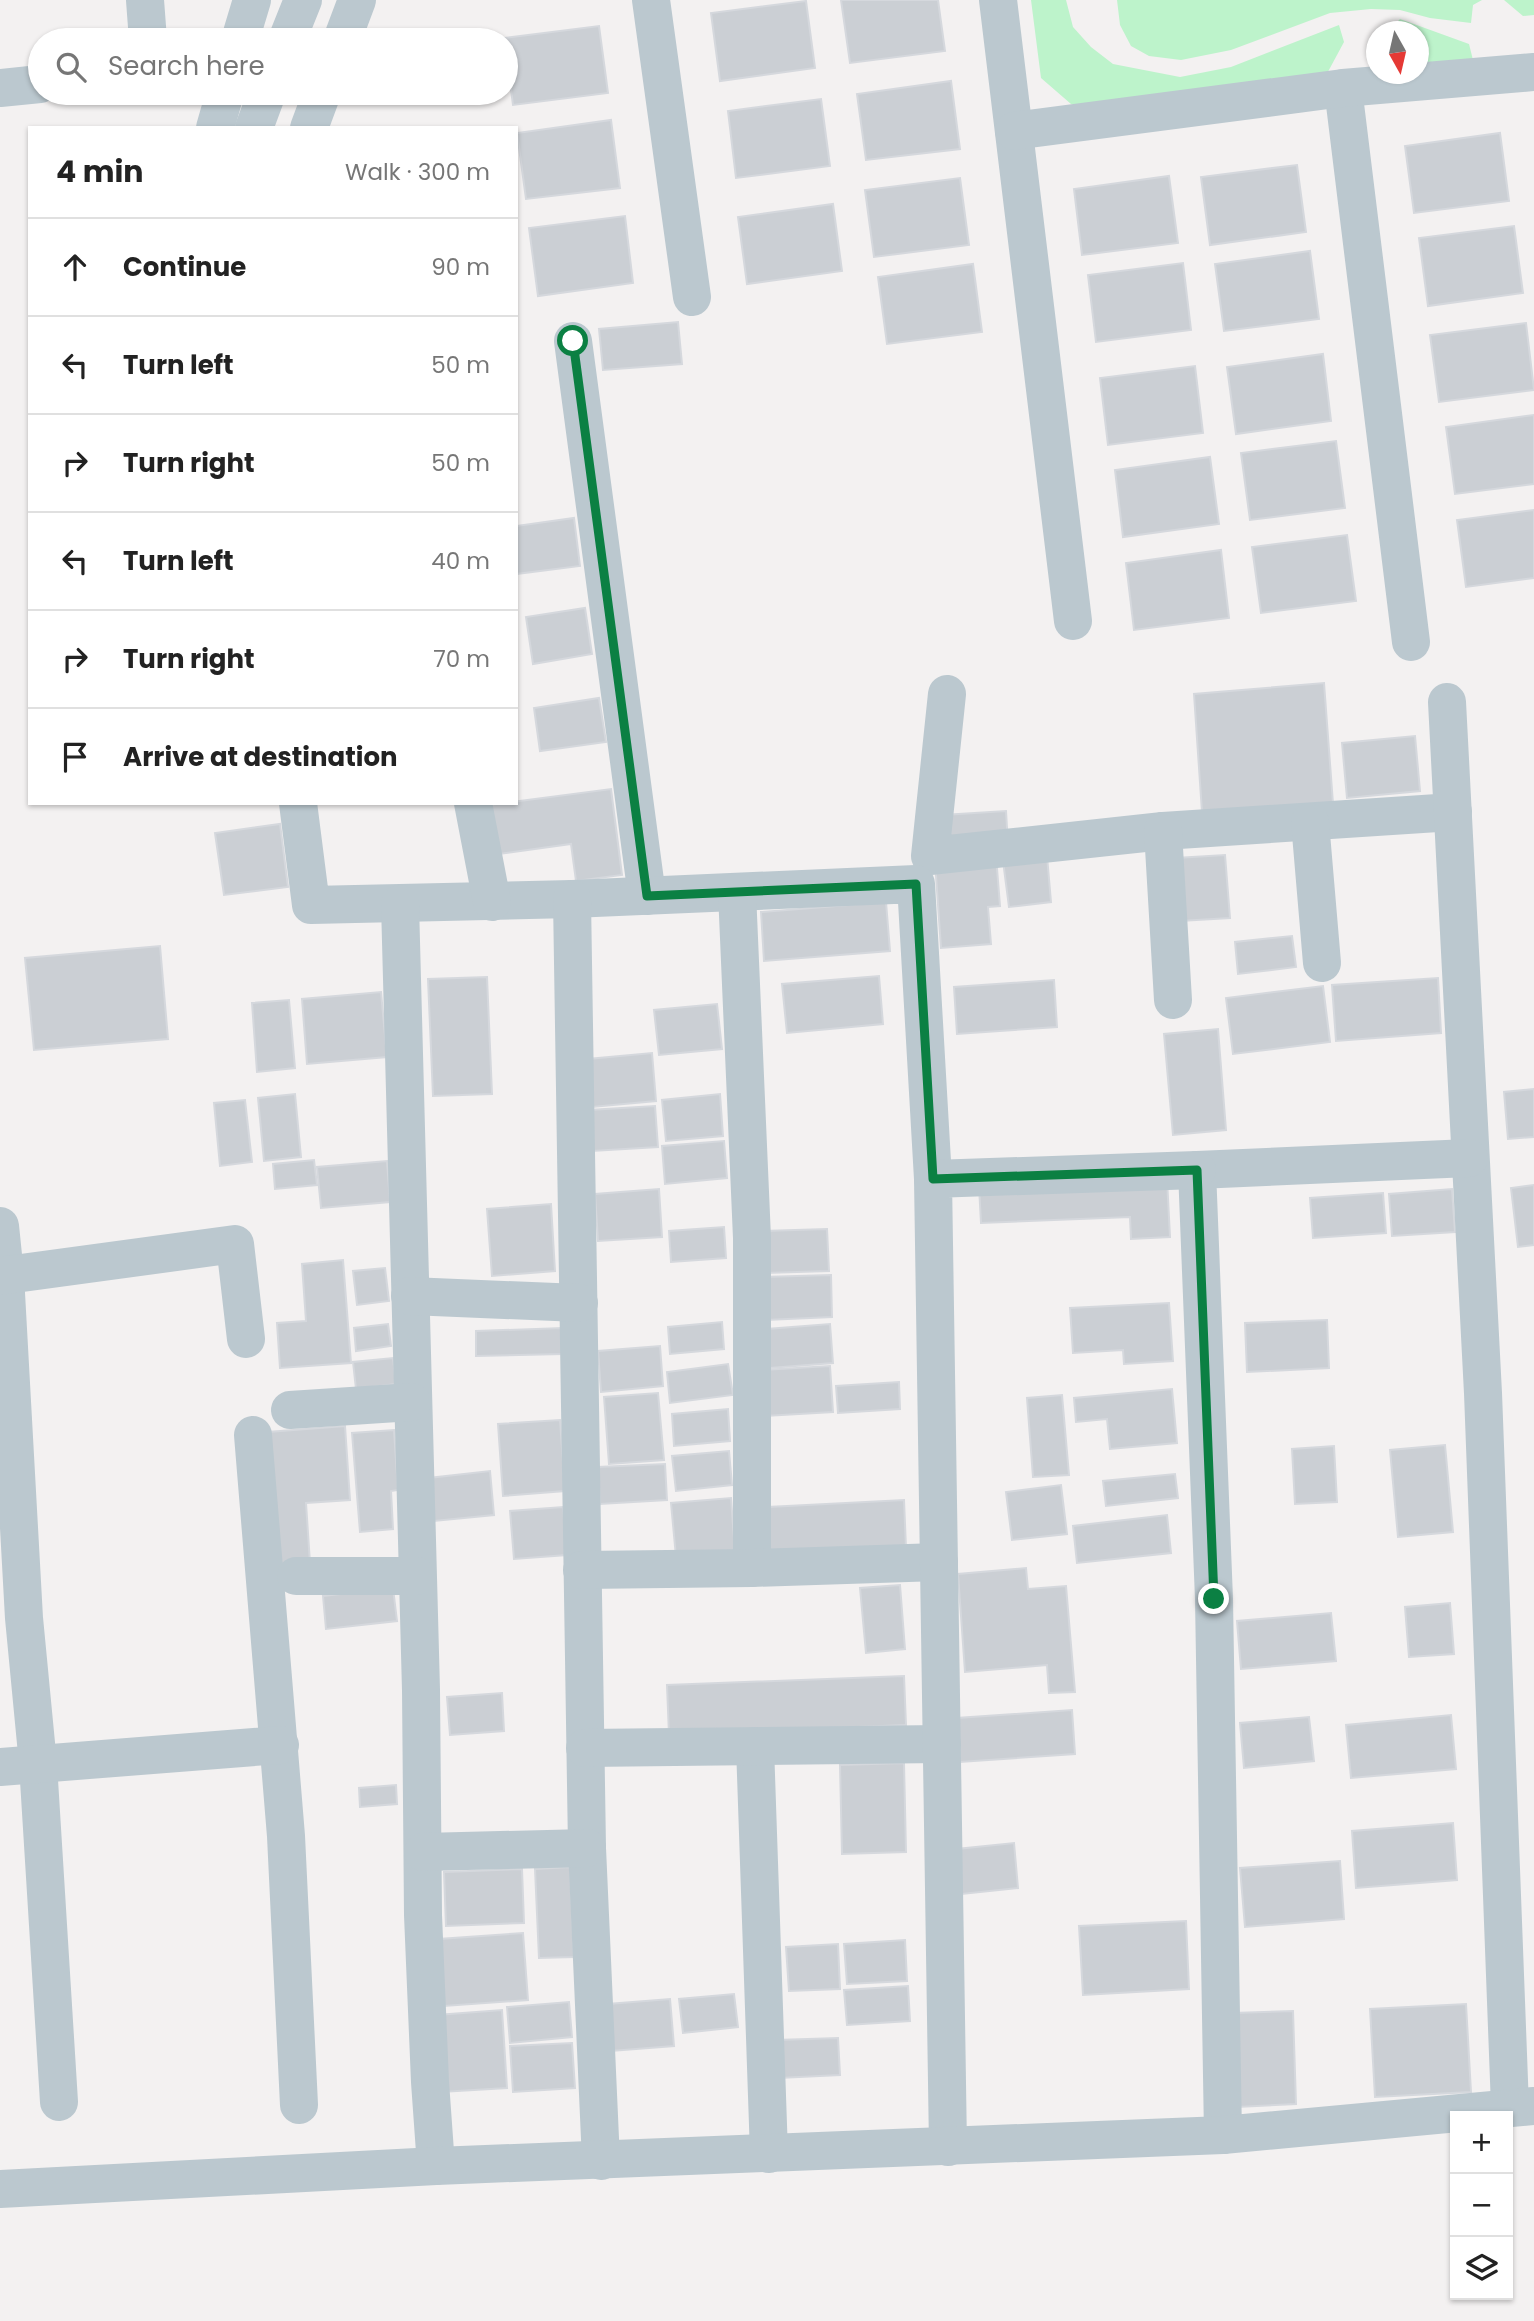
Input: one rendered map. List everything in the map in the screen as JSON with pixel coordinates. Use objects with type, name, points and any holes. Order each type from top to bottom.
[{"type":"street","points":[[145,0],[147,28]]},
{"type":"street","points":[[244,28],[252,0]]},
{"type":"street","points":[[292,28],[303,0]]},
{"type":"street","points":[[651,0],[692,297]]},
{"type":"street","points":[[998,0],[1073,621]]},
{"type":"street","points":[[349,28],[365,1]]},
{"type":"street","points":[[1014,131],[1343,88],[1534,72]]},
{"type":"street","points":[[0,88],[28,85]]},
{"type":"street","points":[[1343,88],[1411,642]]},
{"type":"street","points":[[216,126],[222,105]]},
{"type":"street","points":[[255,126],[263,105]]},
{"type":"street","points":[[310,126],[318,105]]},
{"type":"street","points":[[573,341],[647,896]]},
{"type":"street","points":[[947,694],[923,870],[933,1179],[948,2147]]},
{"type":"street","points":[[0,2189],[436,2166],[1223,2135],[1522,2107],[1469,1158],[1447,702]]},
{"type":"street","points":[[298,805],[311,905],[492,902],[737,892],[923,870],[1163,831],[1453,812]]},
{"type":"street","points":[[473,805],[492,902]]},
{"type":"street","points":[[1310,821],[1322,963]]},
{"type":"street","points":[[1163,831],[1173,1000]]},
{"type":"street","points":[[737,892],[752,1238],[752,1568]]},
{"type":"street","points":[[572,899],[587,1848],[601,2161]]},
{"type":"street","points":[[400,904],[429,2068],[436,2166]]},
{"type":"street","points":[[933,1179],[1469,1158]]},
{"type":"street","points":[[1197,1170],[1214,1599],[1223,2135]]},
{"type":"street","points":[[0,1226],[24,1618],[38,1764],[59,2102]]},
{"type":"street","points":[[3,1276],[235,1244],[246,1339]]},
{"type":"street","points":[[410,1296],[579,1303]]},
{"type":"street","points":[[289,1410],[412,1402]]},
{"type":"street","points":[[253,1435],[279,1745],[299,2105]]},
{"type":"street","points":[[582,1570],[939,1562]]},
{"type":"street","points":[[296,1576],[417,1576]]},
{"type":"street","points":[[585,1748],[942,1744]]},
{"type":"street","points":[[0,1767],[279,1745]]},
{"type":"street","points":[[755,1746],[769,2154]]},
{"type":"street","points":[[423,1852],[587,1848]]},
{"type":"green space","points":[[1031,0],[1066,0],[1073,27],[1091,47],[1113,64],[1180,77],[1231,67],[1339,25],[1344,42],[1323,81],[1098,108],[1071,104],[1041,78]]},
{"type":"green space","points":[[1117,0],[1482,0],[1473,5],[1471,23],[1430,18],[1400,10],[1371,9],[1330,13],[1231,50],[1181,60],[1149,56],[1131,46],[1120,25]]},
{"type":"green space","points":[[1504,0],[1534,0],[1534,15],[1523,16]]},
{"type":"green space","points":[[1429,30],[1469,44],[1473,60],[1429,67]]},
{"type":"building","points":[[841,0],[938,0],[945,51],[850,63]]},
{"type":"building","points":[[806,1],[815,68],[720,81],[711,13]]},
{"type":"building","points":[[599,26],[608,93],[518,104],[518,36]]},
{"type":"building","points":[[951,81],[960,149],[866,160],[857,94]]},
{"type":"building","points":[[821,99],[830,166],[736,178],[728,111]]},
{"type":"building","points":[[611,120],[620,188],[526,199],[518,133]]},
{"type":"building","points":[[1500,133],[1509,201],[1414,213],[1405,146]]},
{"type":"building","points":[[1297,165],[1306,232],[1210,245],[1201,177]]},
{"type":"building","points":[[1169,176],[1178,243],[1082,255],[1074,189]]},
{"type":"building","points":[[960,178],[969,245],[874,257],[865,190]]},
{"type":"building","points":[[833,204],[842,271],[747,284],[738,217]]},
{"type":"building","points":[[625,216],[633,283],[538,296],[529,228]]},
{"type":"building","points":[[1514,226],[1523,293],[1428,306],[1419,238]]},
{"type":"building","points":[[1310,251],[1319,319],[1224,331],[1215,264]]},
{"type":"building","points":[[1183,263],[1191,330],[1096,342],[1088,275]]},
{"type":"building","points":[[973,264],[982,332],[887,344],[878,277]]},
{"type":"building","points":[[678,322],[682,364],[603,370],[599,329]]},
{"type":"building","points":[[1526,323],[1534,390],[1439,402],[1430,335]]},
{"type":"building","points":[[1323,354],[1331,421],[1236,434],[1227,367]]},
{"type":"building","points":[[1195,366],[1203,433],[1108,445],[1100,378]]},
{"type":"building","points":[[1534,415],[1534,484],[1455,494],[1446,427]]},
{"type":"building","points":[[1336,441],[1345,508],[1250,520],[1241,453]]},
{"type":"building","points":[[1210,457],[1219,524],[1123,537],[1115,470]]},
{"type":"building","points":[[1534,510],[1534,578],[1466,587],[1457,520]]},
{"type":"building","points":[[574,518],[580,566],[518,574],[518,526]]},
{"type":"building","points":[[1347,535],[1356,601],[1261,613],[1252,547]]},
{"type":"building","points":[[1221,550],[1229,618],[1134,630],[1126,563]]},
{"type":"building","points":[[585,608],[592,654],[533,664],[526,617]]},
{"type":"building","points":[[1324,683],[1334,817],[1202,812],[1194,694]]},
{"type":"building","points":[[599,698],[606,742],[540,751],[534,708]]},
{"type":"building","points":[[1415,736],[1420,791],[1347,798],[1342,743]]},
{"type":"building","points":[[611,789],[622,875],[576,881],[571,844],[499,854],[481,806],[518,805],[518,801]]},
{"type":"building","points":[[1006,811],[1008,844],[945,849],[943,815]]},
{"type":"building","points":[[280,824],[288,887],[224,895],[215,833]]},
{"type":"building","points":[[1225,855],[1230,918],[1180,921],[1176,858]]},
{"type":"building","points":[[996,856],[1000,906],[988,907],[991,944],[941,948],[935,861]]},
{"type":"building","points":[[1047,856],[1051,902],[1009,907],[1003,861]]},
{"type":"building","points":[[886,902],[890,951],[764,961],[761,912]]},
{"type":"building","points":[[1292,936],[1296,967],[1238,974],[1235,942]]},
{"type":"building","points":[[160,946],[168,1039],[34,1050],[25,958]]},
{"type":"building","points":[[879,976],[883,1024],[787,1033],[782,984]]},
{"type":"building","points":[[487,977],[492,1094],[433,1096],[428,979]]},
{"type":"building","points":[[1438,978],[1441,1033],[1336,1041],[1332,985]]},
{"type":"building","points":[[1054,980],[1057,1027],[957,1034],[954,987]]},
{"type":"building","points":[[1323,986],[1330,1042],[1233,1054],[1226,998]]},
{"type":"building","points":[[381,992],[387,1057],[307,1064],[302,999]]},
{"type":"building","points":[[289,1000],[295,1068],[257,1072],[252,1003]]},
{"type":"building","points":[[717,1004],[722,1049],[659,1055],[654,1010]]},
{"type":"building","points":[[1218,1029],[1226,1130],[1173,1135],[1164,1034]]},
{"type":"building","points":[[652,1053],[656,1101],[592,1107],[588,1059]]},
{"type":"building","points":[[1534,1089],[1534,1137],[1508,1139],[1504,1092]]},
{"type":"building","points":[[295,1094],[301,1157],[264,1161],[258,1098]]},
{"type":"building","points":[[720,1094],[723,1136],[666,1141],[662,1100]]},
{"type":"building","points":[[245,1100],[252,1162],[220,1166],[214,1103]]},
{"type":"building","points":[[655,1106],[658,1147],[592,1151],[589,1110]]},
{"type":"building","points":[[724,1141],[727,1178],[665,1184],[662,1146]]},
{"type":"building","points":[[314,1160],[317,1185],[275,1189],[273,1164]]},
{"type":"building","points":[[387,1161],[390,1202],[321,1208],[317,1167]]},
{"type":"building","points":[[1167,1179],[1170,1237],[1131,1239],[1130,1217],[981,1223],[979,1186]]},
{"type":"building","points":[[1534,1185],[1534,1245],[1518,1247],[1511,1188]]},
{"type":"building","points":[[659,1189],[662,1237],[598,1241],[595,1194]]},
{"type":"building","points":[[1452,1189],[1455,1232],[1392,1236],[1389,1194]]},
{"type":"building","points":[[1383,1193],[1386,1233],[1313,1238],[1310,1198]]},
{"type":"building","points":[[551,1204],[555,1271],[492,1276],[487,1209]]},
{"type":"building","points":[[724,1227],[726,1258],[671,1262],[669,1231]]},
{"type":"building","points":[[827,1229],[829,1271],[765,1273],[763,1231]]},
{"type":"building","points":[[343,1260],[351,1363],[280,1368],[277,1323],[306,1321],[302,1264]]},
{"type":"building","points":[[385,1268],[389,1301],[357,1305],[353,1271]]},
{"type":"building","points":[[831,1275],[832,1317],[766,1320],[763,1277]]},
{"type":"building","points":[[1169,1303],[1173,1361],[1124,1364],[1123,1350],[1073,1353],[1070,1308]]},
{"type":"building","points":[[1327,1320],[1329,1368],[1247,1372],[1245,1323]]},
{"type":"building","points":[[722,1322],[724,1349],[670,1354],[668,1327]]},
{"type":"building","points":[[388,1324],[391,1346],[356,1351],[354,1328]]},
{"type":"building","points":[[830,1324],[833,1363],[770,1368],[767,1329]]},
{"type":"building","points":[[563,1328],[563,1354],[476,1356],[476,1331]]},
{"type":"building","points":[[660,1346],[663,1386],[601,1392],[598,1351]]},
{"type":"building","points":[[393,1358],[396,1384],[356,1389],[353,1362]]},
{"type":"building","points":[[728,1364],[733,1395],[670,1403],[667,1372]]},
{"type":"building","points":[[830,1366],[833,1412],[765,1416],[762,1370]]},
{"type":"building","points":[[899,1382],[900,1409],[838,1413],[836,1386]]},
{"type":"building","points":[[1172,1389],[1177,1443],[1110,1449],[1107,1419],[1076,1422],[1074,1398]]},
{"type":"building","points":[[658,1393],[664,1460],[609,1464],[604,1397]]},
{"type":"building","points":[[1062,1395],[1069,1475],[1033,1477],[1027,1398]]},
{"type":"building","points":[[728,1409],[730,1441],[674,1446],[672,1414]]},
{"type":"building","points":[[560,1420],[565,1491],[503,1496],[498,1424]]},
{"type":"building","points":[[345,1426],[350,1500],[306,1503],[310,1563],[277,1565],[268,1432]]},
{"type":"building","points":[[394,1430],[398,1490],[391,1491],[393,1529],[360,1532],[352,1433]]},
{"type":"building","points":[[1445,1445],[1453,1532],[1398,1537],[1390,1450]]},
{"type":"building","points":[[1334,1446],[1337,1502],[1295,1504],[1292,1449]]},
{"type":"building","points":[[729,1451],[732,1485],[676,1491],[672,1456]]},
{"type":"building","points":[[665,1464],[667,1500],[600,1504],[598,1467]]},
{"type":"building","points":[[490,1471],[494,1515],[434,1521],[429,1478]]},
{"type":"building","points":[[1175,1474],[1178,1498],[1106,1506],[1103,1481]]},
{"type":"building","points":[[1061,1485],[1067,1534],[1012,1540],[1006,1492]]},
{"type":"building","points":[[731,1498],[735,1552],[676,1557],[671,1503]]},
{"type":"building","points":[[904,1500],[906,1548],[770,1555],[768,1507]]},
{"type":"building","points":[[563,1507],[567,1555],[514,1559],[510,1511]]},
{"type":"building","points":[[1167,1515],[1171,1553],[1077,1563],[1073,1526]]},
{"type":"building","points":[[1026,1568],[1028,1589],[1066,1586],[1075,1692],[1049,1693],[1047,1665],[965,1672],[958,1574]]},
{"type":"building","points":[[900,1585],[905,1649],[866,1653],[860,1588]]},
{"type":"building","points":[[393,1588],[397,1621],[326,1629],[323,1596]]},
{"type":"building","points":[[1450,1603],[1454,1654],[1409,1657],[1405,1607]]},
{"type":"building","points":[[1331,1613],[1336,1661],[1241,1669],[1237,1621]]},
{"type":"building","points":[[904,1676],[906,1725],[669,1735],[667,1685]]},
{"type":"building","points":[[502,1693],[504,1731],[450,1735],[447,1697]]},
{"type":"building","points":[[1072,1710],[1075,1754],[960,1762],[957,1718]]},
{"type":"building","points":[[1451,1715],[1456,1769],[1351,1778],[1346,1725]]},
{"type":"building","points":[[1309,1717],[1314,1761],[1244,1768],[1240,1723]]},
{"type":"building","points":[[904,1763],[906,1852],[842,1854],[840,1765]]},
{"type":"building","points":[[396,1785],[397,1804],[360,1807],[359,1788]]},
{"type":"building","points":[[1453,1823],[1457,1880],[1356,1888],[1352,1831]]},
{"type":"building","points":[[1014,1843],[1018,1888],[962,1894],[957,1849]]},
{"type":"building","points":[[1340,1861],[1344,1919],[1245,1927],[1240,1868]]},
{"type":"building","points":[[570,1867],[574,1957],[539,1958],[535,1869]]},
{"type":"building","points":[[522,1869],[524,1923],[446,1926],[444,1872]]},
{"type":"building","points":[[1186,1921],[1189,1989],[1083,1995],[1079,1926]]},
{"type":"building","points":[[523,1933],[528,2000],[444,2006],[439,1939]]},
{"type":"building","points":[[905,1940],[907,1981],[847,1984],[844,1944]]},
{"type":"building","points":[[838,1944],[840,1989],[789,1991],[786,1947]]},
{"type":"building","points":[[908,1986],[910,2021],[847,2025],[844,1990]]},
{"type":"building","points":[[734,1994],[738,2027],[683,2033],[679,1999]]},
{"type":"building","points":[[670,1999],[674,2046],[611,2051],[608,2004]]},
{"type":"building","points":[[569,2002],[572,2037],[510,2043],[507,2007]]},
{"type":"building","points":[[1466,2004],[1471,2092],[1375,2097],[1370,2009]]},
{"type":"building","points":[[502,2010],[507,2088],[441,2092],[437,2015]]},
{"type":"building","points":[[1293,2011],[1296,2104],[1237,2107],[1233,2013]]},
{"type":"building","points":[[838,2038],[840,2075],[779,2078],[777,2040]]},
{"type":"building","points":[[572,2043],[575,2088],[513,2092],[510,2046]]},
{"type":"route","points":[[573,341],[647,896],[916,884],[933,1179],[1197,1170],[1214,1599]]}]
